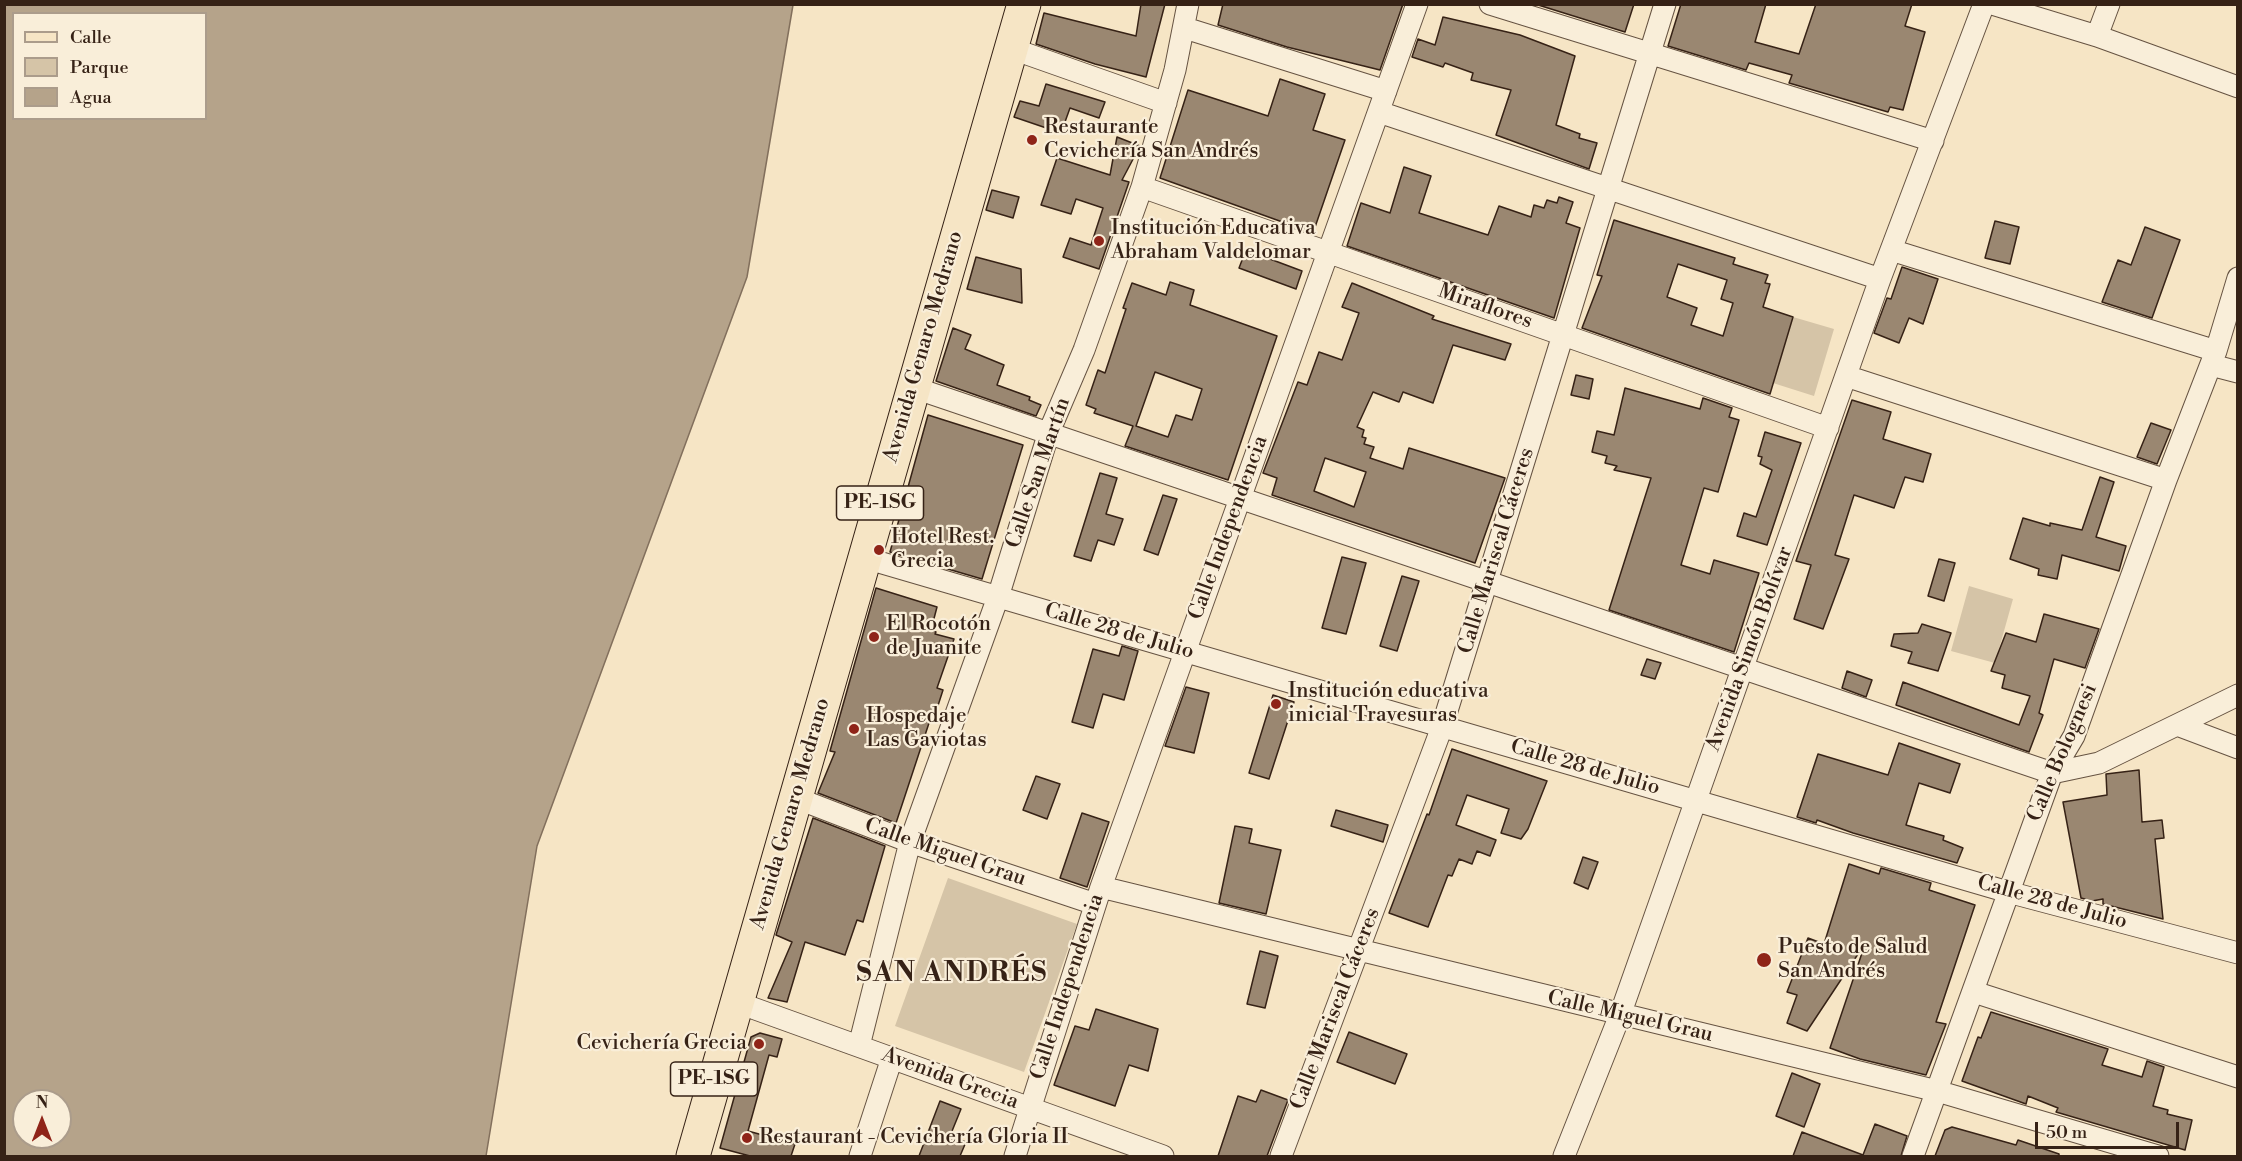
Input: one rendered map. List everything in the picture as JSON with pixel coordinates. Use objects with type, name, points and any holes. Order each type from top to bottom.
[{"type":"main road","name":"Avenida Genaro Medrano","points":[[736,1002],[1024,4]]},
{"type":"main road","name":"PE-1SG","points":[[693,1156],[736,1002]]},
{"type":"street","name":"Calle San Martín","points":[[859,1046],[910,843],[998,597],[1049,432],[1084,350],[1142,187],[1185,28],[1188,4]]},
{"type":"street","name":"Calle Independencia","points":[[1015,1156],[1098,896],[1417,4]]},
{"type":"street","points":[[1490,4],[1934,141]]},
{"type":"street","name":"Calle Mariscal Cáceres","points":[[1281,1156],[1442,727],[1665,4]]},
{"type":"street","name":"Avenida Simón Bolívar","points":[[1564,1156],[1620,1015],[1880,279],[1984,4]]},
{"type":"street","points":[[1992,4],[2097,36],[2238,87]]},
{"type":"street","points":[[2097,36],[2109,4]]},
{"type":"street","points":[[1185,28],[1386,91]]},
{"type":"street","points":[[1010,48],[1166,103]]},
{"type":"street","points":[[1379,112],[1880,279]]},
{"type":"street","name":"Miraflores","points":[[1142,187],[1828,428]]},
{"type":"street","points":[[1891,250],[2213,358],[2238,372]]},
{"type":"street","name":"Calle Bolognesi","points":[[1913,1156],[2052,773],[2074,735],[2166,480],[2213,358],[2238,278]]},
{"type":"street","points":[[1846,376],[2166,480]]},
{"type":"street","points":[[912,387],[2052,773],[2098,764],[2238,695]]},
{"type":"street","name":"Calle 28 de Julio","points":[[865,558],[2008,892],[2238,953]]},
{"type":"street","points":[[2177,725],[2238,748]]},
{"type":"street","name":"Calle Miguel Grau","points":[[795,798],[910,843],[1098,896],[1358,952],[1937,1091],[2115,1150],[2158,1156]]},
{"type":"street","points":[[1974,992],[2238,1077]]},
{"type":"street","name":"Avenida Grecia","points":[[736,1002],[1163,1156]]},
{"type":"street","points":[[860,1156],[892,1058]]},
{"type":"green space","points":[[1793,317],[1834,329],[1814,396],[1773,383]]},
{"type":"green space","points":[[1969,586],[2013,599],[1995,663],[1951,651]]},
{"type":"green space","points":[[948,878],[1077,924],[1024,1072],[895,1026]]},
{"type":"water","points":[[5,4],[793,5],[747,277],[537,846],[486,1156],[5,1156]]},
{"type":"building","points":[[1141,4],[1165,4],[1146,77],[1095,64],[1036,44],[1044,13],[1136,36]]},
{"type":"building","points":[[1223,4],[1403,4],[1380,70],[1287,47],[1218,25]]},
{"type":"building","points":[[1535,4],[1634,4],[1625,32]]},
{"type":"building","points":[[1681,4],[1766,4],[1755,42],[1799,54],[1816,4],[1912,4],[1905,26],[1925,32],[1903,110],[1890,107],[1888,112],[1789,83],[1792,75],[1749,63],[1746,70],[1668,46]]},
{"type":"building","points":[[1443,17],[1520,35],[1575,56],[1556,125],[1580,134],[1579,138],[1597,143],[1589,169],[1496,135],[1511,90],[1471,80],[1473,73],[1445,63],[1443,67],[1412,57],[1418,39],[1435,45]]},
{"type":"building","points":[[1280,79],[1325,94],[1313,130],[1345,140],[1313,233],[1160,178],[1188,90],[1268,116]]},
{"type":"building","points":[[1046,84],[1105,102],[1099,118],[1070,108],[1061,133],[1014,117],[1020,101],[1039,106]]},
{"type":"building","points":[[1117,137],[1140,146],[1122,180],[1129,182],[1099,269],[1063,257],[1070,238],[1091,245],[1103,208],[1076,199],[1071,214],[1041,205],[1057,158],[1110,175]]},
{"type":"building","points":[[1404,167],[1431,176],[1419,213],[1488,235],[1499,206],[1531,217],[1534,205],[1544,208],[1547,200],[1557,203],[1559,197],[1573,202],[1566,223],[1580,228],[1554,318],[1347,246],[1361,203],[1390,213]]},
{"type":"building","points":[[992,190],[1019,197],[1013,218],[986,210]]},
{"type":"building","points":[[1614,220],[1735,258],[1733,264],[1768,275],[1765,283],[1770,284],[1763,307],[1793,317],[1770,394],[1582,328],[1602,276],[1597,275]],"holes":[[[1678,264],[1727,280],[1721,299],[1733,303],[1723,336],[1691,325],[1697,308],[1667,297]]]},
{"type":"building","points":[[1995,221],[2019,227],[2010,264],[1985,258]]},
{"type":"building","points":[[2145,227],[2180,240],[2152,318],[2102,302],[2118,260],[2131,265]]},
{"type":"building","points":[[1246,250],[1302,271],[1296,289],[1239,268]]},
{"type":"building","points":[[976,257],[1021,269],[1022,303],[967,289]]},
{"type":"building","points":[[1902,267],[1938,279],[1923,324],[1909,318],[1899,343],[1874,333],[1887,298],[1891,299]]},
{"type":"building","points":[[1170,282],[1194,290],[1190,305],[1277,336],[1228,480],[1125,446],[1133,426],[1094,413],[1096,409],[1086,405],[1098,370],[1105,373],[1132,283],[1166,295]],"holes":[[[1155,372],[1202,389],[1192,420],[1176,415],[1168,437],[1136,426]]]},
{"type":"building","points":[[1352,283],[1434,316],[1432,319],[1511,344],[1505,360],[1453,345],[1433,403],[1403,392],[1399,402],[1373,392],[1357,427],[1364,430],[1362,437],[1366,438],[1364,444],[1374,447],[1370,458],[1403,469],[1409,448],[1505,478],[1475,563],[1272,495],[1277,478],[1263,473],[1298,382],[1307,385],[1319,352],[1342,360],[1359,313],[1342,307]],"holes":[[[1325,458],[1366,472],[1354,507],[1314,491]]]},
{"type":"building","points":[[953,328],[971,335],[965,349],[1004,365],[997,385],[1030,397],[1029,400],[1041,405],[1036,416],[936,381]]},
{"type":"building","points":[[1576,375],[1593,379],[1589,399],[1571,395]]},
{"type":"building","points":[[1625,388],[1700,409],[1703,398],[1732,408],[1729,417],[1739,420],[1718,492],[1704,488],[1681,565],[1710,574],[1714,560],[1759,573],[1734,652],[1609,610],[1651,478],[1614,470],[1617,466],[1605,463],[1607,456],[1592,452],[1597,431],[1614,435]]},
{"type":"building","points":[[1852,400],[1891,412],[1883,439],[1931,454],[1923,482],[1905,477],[1894,508],[1854,495],[1835,555],[1849,559],[1823,629],[1794,619],[1811,565],[1796,561]]},
{"type":"building","points":[[928,415],[1023,445],[982,579],[890,552]]},
{"type":"building","points":[[2151,423],[2171,430],[2157,464],[2137,457]]},
{"type":"building","points":[[1765,432],[1801,443],[1767,545],[1737,536],[1744,513],[1756,517],[1772,470],[1760,464],[1762,457],[1758,456]]},
{"type":"building","points":[[1100,473],[1117,478],[1106,514],[1123,519],[1114,545],[1098,540],[1091,561],[1074,556]]},
{"type":"building","points":[[2100,477],[2114,482],[2096,537],[2126,546],[2119,571],[2062,555],[2057,579],[2038,575],[2039,569],[2010,559],[2023,518],[2050,526],[2050,523],[2082,530]]},
{"type":"building","points":[[1163,495],[1177,499],[1158,555],[1144,550]]},
{"type":"building","points":[[1342,557],[1366,563],[1346,634],[1322,628]]},
{"type":"building","points":[[1939,559],[1955,563],[1944,601],[1928,596]]},
{"type":"building","points":[[1402,576],[1419,581],[1397,651],[1380,646]]},
{"type":"building","points":[[876,588],[937,607],[931,630],[936,632],[935,634],[954,639],[937,688],[943,690],[933,721],[930,720],[896,823],[818,793],[835,752],[830,751]]},
{"type":"building","points":[[2044,614],[2099,629],[2085,668],[2054,659],[2039,713],[2043,715],[2029,752],[1896,705],[1903,682],[2019,725],[2030,696],[2002,688],[2005,675],[1991,671],[2006,633],[2036,642]]},
{"type":"building","points":[[1922,624],[1951,633],[1938,671],[1908,663],[1912,652],[1891,646],[1894,634],[1918,633]]},
{"type":"building","points":[[1122,646],[1138,651],[1124,700],[1103,694],[1093,728],[1072,722],[1093,649],[1119,656]]},
{"type":"building","points":[[1647,659],[1661,663],[1655,679],[1641,675]]},
{"type":"building","points":[[1847,671],[1872,680],[1866,697],[1842,688]]},
{"type":"building","points":[[1186,687],[1209,693],[1194,753],[1165,746]]},
{"type":"building","points":[[1273,695],[1294,702],[1269,779],[1249,773]]},
{"type":"building","points":[[1899,743],[1960,764],[1950,793],[1919,783],[1906,825],[1944,836],[1943,840],[1963,848],[1957,863],[1853,833],[1817,820],[1816,823],[1797,817],[1818,754],[1888,775]]},
{"type":"building","points":[[1452,749],[1547,781],[1528,829],[1521,839],[1501,833],[1509,809],[1467,795],[1456,825],[1496,840],[1490,856],[1477,851],[1472,864],[1459,859],[1452,876],[1448,875],[1428,927],[1389,913],[1427,814],[1429,815]]},
{"type":"building","points":[[2139,770],[2142,822],[2162,820],[2164,838],[2155,839],[2163,919],[2103,904],[2103,899],[2092,901],[2081,898],[2063,802],[2107,795],[2106,774]]},
{"type":"building","points":[[1036,776],[1060,784],[1047,819],[1023,810]]},
{"type":"building","points":[[1336,810],[1388,825],[1383,842],[1331,826]]},
{"type":"building","points":[[1082,813],[1109,822],[1087,887],[1060,878]]},
{"type":"building","points":[[813,818],[885,846],[863,922],[857,920],[845,955],[805,942],[787,1002],[768,998],[792,942],[776,935]]},
{"type":"building","points":[[1235,826],[1252,829],[1249,843],[1281,850],[1266,914],[1219,903]]},
{"type":"building","points":[[1583,857],[1598,862],[1588,889],[1574,883]]},
{"type":"building","points":[[1849,864],[1879,874],[1881,868],[1931,883],[1929,890],[1975,905],[1936,1022],[1946,1024],[1926,1075],[1860,1059],[1830,1048],[1862,953],[1860,951],[1807,1031],[1787,1023],[1797,995],[1787,992],[1808,938],[1824,944]]},
{"type":"building","points":[[1260,951],[1278,956],[1265,1008],[1247,1004]]},
{"type":"building","points":[[1096,1009],[1158,1029],[1148,1071],[1129,1065],[1115,1106],[1054,1085],[1075,1026],[1089,1030]]},
{"type":"building","points":[[1991,1012],[2108,1049],[2102,1065],[2142,1077],[2147,1061],[2164,1067],[2153,1106],[2168,1110],[2167,1114],[2192,1120],[2185,1150],[2056,1112],[2058,1108],[2028,1096],[2026,1104],[1962,1081],[1978,1037],[1981,1038]]},
{"type":"building","points":[[1349,1032],[1407,1054],[1395,1084],[1337,1062]]},
{"type":"building","points":[[760,1033],[782,1039],[777,1057],[769,1055],[748,1131],[795,1144],[791,1156],[750,1156],[720,1148],[751,1037]]},
{"type":"building","points":[[1792,1073],[1820,1084],[1804,1127],[1776,1116]]},
{"type":"building","points":[[1261,1090],[1288,1100],[1267,1156],[1218,1156],[1238,1096],[1256,1102]]},
{"type":"building","points":[[940,1101],[961,1109],[950,1136],[966,1142],[960,1156],[919,1156]]},
{"type":"building","points":[[1875,1124],[1907,1136],[1901,1156],[1793,1156],[1802,1132],[1863,1155]]},
{"type":"building","points":[[1952,1127],[2016,1145],[2018,1140],[2059,1154],[2059,1156],[1935,1156],[1945,1130]]},
{"type":"place","name":"Restaurante Cevichería San Andrés","points":[[1032,140]]},
{"type":"place","name":"Institución Educativa Abraham Valdelomar","points":[[1099,241]]},
{"type":"place","name":"Hotel Rest. Grecia","points":[[879,550]]},
{"type":"place","name":"El Rocotón de Juanite","points":[[874,637]]},
{"type":"place","name":"Institución educativa inicial Travesuras","points":[[1276,704]]},
{"type":"place","name":"Hospedaje Las Gaviotas","points":[[854,729]]},
{"type":"place","name":"Puesto de Salud San Andrés","points":[[1764,960]]},
{"type":"place","name":"Cevichería Grecia","points":[[759,1044]]},
{"type":"place","name":"Restaurant - Cevichería Gloria II","points":[[747,1138]]},
{"type":"district","name":"SAN ANDRÉS","points":[[952,975]]}]
